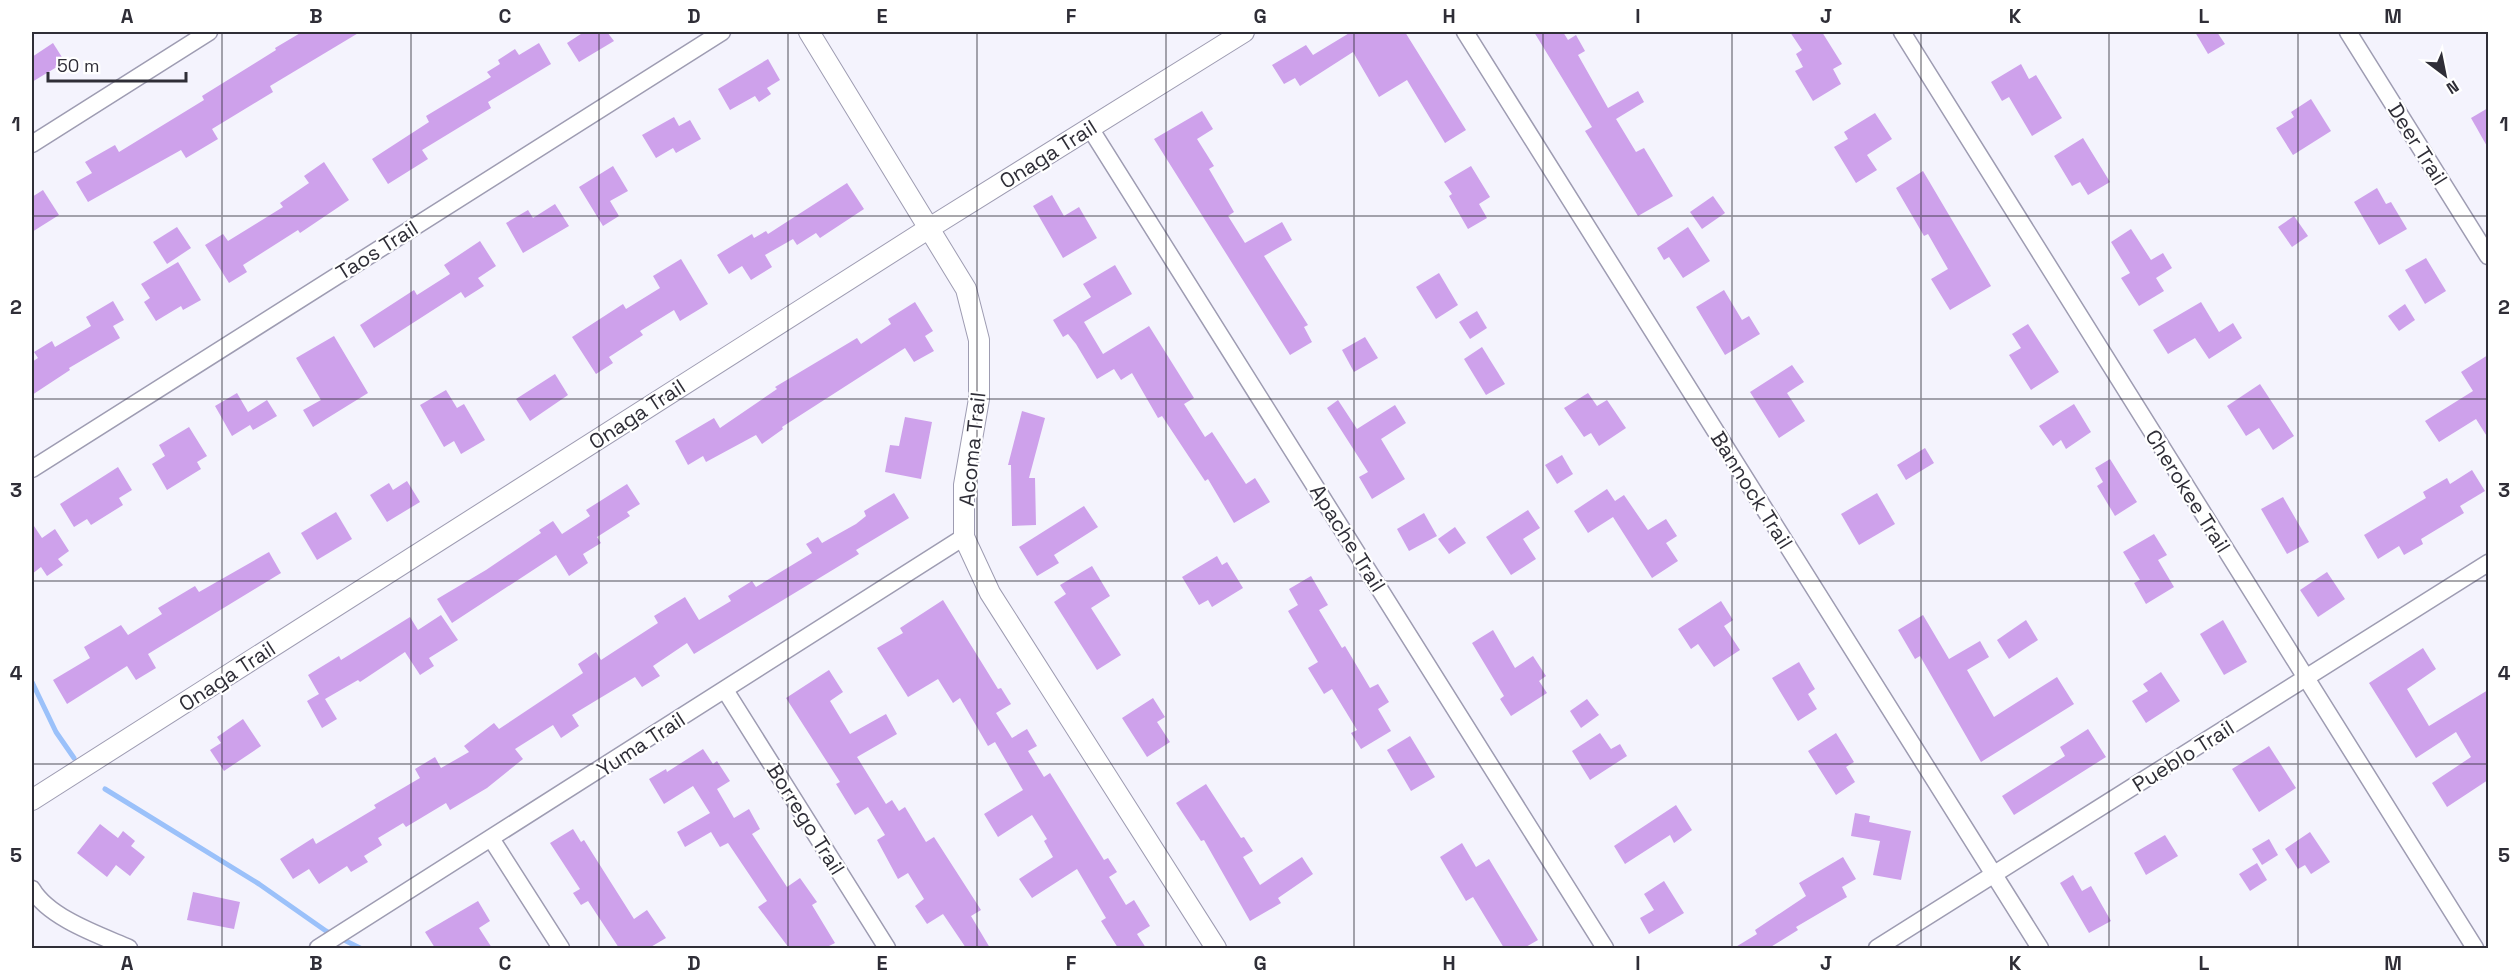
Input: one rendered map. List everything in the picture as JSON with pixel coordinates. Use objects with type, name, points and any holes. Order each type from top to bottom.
[{"type":"street","points":[[32,144],[209,32]]},
{"type":"street","name":"Taos Trail","points":[[32,469],[722,32]]},
{"type":"street","name":"Acoma Trail","points":[[809,32],[931,227],[966,289],[979,340],[979,399],[964,485],[964,537],[990,593],[1216,948]]},
{"type":"street","name":"Onaga Trail","points":[[32,800],[931,227],[1244,32]]},
{"type":"street","name":"Bannock Trail","points":[[1465,32],[2040,948]]},
{"type":"street","name":"Cherokee Trail","points":[[1902,32],[2475,948]]},
{"type":"street","name":"Deer Trail","points":[[2348,32],[2488,256]]},
{"type":"street","name":"Apache Trail","points":[[1090,128],[1605,948]]},
{"type":"street","name":"Yuma Trail","points":[[318,948],[492,840],[964,537]]},
{"type":"street","name":"Pueblo Trail","points":[[1877,948],[2488,563]]},
{"type":"street","name":"Borrego Trail","points":[[725,690],[887,948]]},
{"type":"street","points":[[492,840],[561,948]]},
{"type":"street","points":[[32,889],[40,903],[93,933],[129,948]]},
{"type":"building","points":[[302,32],[360,32],[270,86],[273,92],[212,129],[218,139],[186,158],[181,150],[88,202],[76,182],[92,173],[85,162],[115,145],[119,152],[204,100],[202,96]]},
{"type":"building","points":[[584,32],[607,32],[614,41],[579,62],[567,43]]},
{"type":"building","points":[[1351,32],[1405,32],[1466,130],[1445,143],[1407,80],[1379,97],[1353,52],[1300,86],[1295,78],[1284,84],[1272,65],[1306,45],[1313,55]]},
{"type":"building","points":[[1534,32],[1563,32],[1568,40],[1576,35],[1585,51],[1578,55],[1608,108],[1638,91],[1644,102],[1616,119],[1636,152],[1644,148],[1673,196],[1638,216],[1585,131],[1592,127]]},
{"type":"building","points":[[1790,32],[1822,32],[1842,64],[1833,69],[1841,84],[1813,101],[1795,71],[1803,67],[1796,54],[1802,50]]},
{"type":"building","points":[[2195,32],[2217,32],[2225,44],[2208,54]]},
{"type":"building","points":[[53,43],[65,62],[32,82],[32,57]]},
{"type":"building","points":[[539,43],[551,64],[488,102],[491,108],[422,150],[428,159],[388,184],[372,159],[429,122],[426,116],[491,77],[487,72],[500,64],[498,60],[515,49],[519,55]]},
{"type":"building","points":[[768,59],[780,80],[767,88],[771,94],[759,102],[755,96],[730,110],[718,89]]},
{"type":"building","points":[[2021,64],[2029,79],[2036,75],[2062,118],[2032,136],[2009,97],[2002,101],[1991,82]]},
{"type":"building","points":[[2311,99],[2331,131],[2293,155],[2276,128],[2294,117],[2291,112]]},
{"type":"building","points":[[2488,108],[2488,148],[2471,118]]},
{"type":"building","points":[[1202,111],[1213,129],[1197,139],[1214,166],[1209,169],[1234,212],[1228,216],[1245,243],[1282,222],[1292,240],[1264,256],[1308,325],[1304,327],[1312,342],[1290,355],[1154,139]]},
{"type":"building","points":[[1875,113],[1892,139],[1867,155],[1877,170],[1856,183],[1834,147],[1848,139],[1844,132]]},
{"type":"building","points":[[674,117],[679,126],[690,120],[701,139],[676,153],[673,148],[656,158],[642,135]]},
{"type":"building","points":[[2083,138],[2110,182],[2088,195],[2080,182],[2072,186],[2054,156]]},
{"type":"building","points":[[324,162],[349,200],[300,233],[298,230],[243,265],[247,272],[229,283],[205,245],[223,234],[228,241],[283,207],[280,203],[309,183],[304,176]]},
{"type":"building","points":[[613,166],[628,191],[610,201],[619,216],[603,226],[579,187]]},
{"type":"building","points":[[1471,166],[1490,197],[1479,204],[1487,218],[1468,229],[1449,196],[1452,194],[1444,182]]},
{"type":"building","points":[[1923,171],[1991,286],[1950,310],[1931,279],[1948,269],[1928,234],[1924,236],[1896,188]]},
{"type":"building","points":[[847,183],[864,209],[820,238],[816,233],[797,245],[793,239],[765,255],[772,267],[751,280],[742,266],[729,274],[717,255],[752,234],[754,238],[766,231],[768,234]]},
{"type":"building","points":[[2377,188],[2386,204],[2391,202],[2407,229],[2379,245],[2354,202]]},
{"type":"building","points":[[43,190],[59,215],[32,232],[32,197]]},
{"type":"building","points":[[1052,195],[1064,216],[1079,207],[1097,238],[1063,258],[1033,206]]},
{"type":"building","points":[[1713,196],[1725,213],[1702,229],[1690,212]]},
{"type":"building","points":[[555,204],[569,226],[523,253],[506,223],[528,210],[533,218]]},
{"type":"building","points":[[2294,216],[2308,236],[2292,247],[2278,227]]},
{"type":"building","points":[[177,227],[191,248],[167,264],[153,242]]},
{"type":"building","points":[[1688,227],[1710,261],[1683,278],[1669,257],[1664,260],[1657,248]]},
{"type":"building","points":[[2131,229],[2151,260],[2163,253],[2172,268],[2156,278],[2164,291],[2139,306],[2121,278],[2130,273],[2111,242]]},
{"type":"building","points":[[480,241],[496,266],[478,278],[484,286],[465,298],[461,292],[374,348],[360,325],[414,290],[417,295],[450,274],[444,265]]},
{"type":"building","points":[[2426,258],[2446,291],[2425,304],[2405,270]]},
{"type":"building","points":[[681,259],[708,304],[680,321],[674,310],[640,331],[643,335],[609,357],[613,363],[596,374],[572,337],[623,304],[626,309],[660,288],[653,276]]},
{"type":"building","points":[[178,262],[201,300],[183,310],[181,306],[156,321],[144,302],[150,298],[141,284]]},
{"type":"building","points":[[1115,265],[1132,294],[1084,322],[1103,354],[1149,326],[1194,398],[1184,404],[1205,437],[1212,432],[1246,484],[1255,478],[1270,502],[1234,523],[1208,479],[1205,481],[1162,416],[1158,418],[1132,373],[1121,380],[1114,369],[1097,379],[1076,344],[1068,334],[1063,337],[1053,320],[1091,297],[1083,284]]},
{"type":"building","points":[[1439,273],[1458,305],[1436,319],[1416,287]]},
{"type":"building","points":[[1724,290],[1742,320],[1749,316],[1760,334],[1725,355],[1696,307]]},
{"type":"building","points":[[113,301],[124,320],[113,326],[120,338],[69,368],[70,370],[32,395],[32,362],[38,358],[34,352],[52,341],[55,347],[91,326],[86,317]]},
{"type":"building","points":[[915,302],[933,331],[925,336],[934,351],[914,362],[905,348],[782,427],[783,429],[762,444],[756,435],[706,462],[703,456],[688,465],[675,441],[714,418],[720,428],[777,389],[775,387],[857,338],[861,344],[891,324],[888,319]]},
{"type":"building","points":[[2201,302],[2219,332],[2233,323],[2242,338],[2209,359],[2195,338],[2168,354],[2153,330]]},
{"type":"building","points":[[2405,304],[2415,320],[2399,331],[2388,316]]},
{"type":"building","points":[[1477,311],[1487,328],[1470,339],[1459,322]]},
{"type":"building","points":[[2028,324],[2059,372],[2031,390],[2009,355],[2021,348],[2012,334]]},
{"type":"building","points":[[334,336],[368,393],[313,427],[303,410],[321,400],[296,358]]},
{"type":"building","points":[[1365,337],[1378,358],[1354,372],[1342,350]]},
{"type":"building","points":[[1482,347],[1505,384],[1486,395],[1464,359]]},
{"type":"building","points":[[2488,355],[2488,438],[2476,419],[2439,442],[2425,421],[2473,391],[2461,372]]},
{"type":"building","points":[[1792,365],[1804,382],[1787,393],[1805,421],[1779,438],[1750,392]]},
{"type":"building","points":[[555,374],[568,395],[530,421],[516,399]]},
{"type":"building","points":[[2260,384],[2294,436],[2273,450],[2259,428],[2246,436],[2227,406]]},
{"type":"building","points":[[446,390],[457,408],[464,404],[485,440],[461,454],[454,441],[444,447],[420,405]]},
{"type":"building","points":[[237,393],[248,412],[267,400],[277,416],[253,430],[250,425],[232,436],[215,406]]},
{"type":"building","points":[[1588,393],[1597,406],[1607,400],[1626,428],[1599,446],[1591,433],[1584,437],[1564,408]]},
{"type":"building","points":[[1338,400],[1357,429],[1395,405],[1406,423],[1381,439],[1405,479],[1372,499],[1359,477],[1368,472],[1327,408]]},
{"type":"building","points":[[2074,404],[2091,432],[2066,449],[2061,440],[2053,446],[2039,426]]},
{"type":"building","points":[[1022,411],[1045,418],[1029,478],[1035,478],[1036,525],[1012,526],[1011,465],[1008,465]]},
{"type":"building","points":[[905,417],[932,422],[921,479],[885,472],[890,445],[899,446]]},
{"type":"building","points":[[189,427],[207,456],[197,462],[201,469],[167,490],[152,464],[165,456],[159,445]]},
{"type":"building","points":[[1925,448],[1934,463],[1906,480],[1897,465]]},
{"type":"building","points":[[1562,455],[1573,474],[1557,484],[1545,465]]},
{"type":"building","points":[[2110,459],[2137,502],[2115,516],[2097,486],[2103,482],[2095,468]]},
{"type":"building","points":[[118,467],[132,490],[119,498],[123,505],[91,525],[87,519],[74,527],[60,504]]},
{"type":"building","points":[[2472,470],[2485,491],[2460,506],[2464,513],[2421,539],[2423,544],[2404,555],[2399,546],[2378,559],[2364,535],[2426,498],[2423,492],[2447,478],[2450,484]]},
{"type":"building","points":[[407,481],[420,502],[387,522],[370,495],[389,483],[393,490]]},
{"type":"building","points":[[627,484],[640,504],[627,512],[630,516],[597,537],[601,543],[583,554],[588,563],[569,576],[556,555],[452,623],[437,599],[486,570],[541,533],[539,530],[553,521],[562,534],[590,516],[586,510]]},
{"type":"building","points":[[1607,489],[1615,501],[1624,495],[1648,530],[1666,519],[1677,536],[1666,543],[1678,561],[1652,578],[1613,517],[1588,533],[1574,511]]},
{"type":"building","points":[[894,493],[909,518],[856,550],[859,554],[694,654],[687,643],[653,666],[660,676],[642,687],[635,677],[572,715],[579,726],[561,738],[553,725],[515,749],[523,759],[487,788],[450,810],[446,803],[406,827],[403,823],[378,838],[382,845],[364,856],[368,862],[351,872],[347,866],[319,884],[309,869],[293,879],[280,859],[313,838],[316,844],[376,808],[374,805],[420,778],[415,769],[435,757],[441,768],[469,752],[464,746],[494,723],[499,729],[583,673],[578,664],[596,652],[601,660],[658,623],[654,616],[685,597],[699,620],[731,601],[728,596],[752,581],[756,587],[812,553],[806,544],[818,537],[822,543],[856,524],[866,516],[864,511]]},
{"type":"building","points":[[1877,493],[1895,524],[1859,545],[1841,514]]},
{"type":"building","points":[[2283,497],[2309,542],[2287,554],[2261,509]]},
{"type":"building","points":[[1084,506],[1098,527],[1054,555],[1059,563],[1037,576],[1019,547]]},
{"type":"building","points":[[1528,510],[1540,528],[1523,539],[1536,559],[1511,575],[1486,537]]},
{"type":"building","points":[[336,512],[352,539],[317,560],[301,533]]},
{"type":"building","points":[[1424,513],[1437,536],[1409,551],[1397,529]]},
{"type":"building","points":[[32,523],[42,538],[55,529],[69,551],[58,559],[63,565],[47,576],[41,567],[32,574]]},
{"type":"building","points":[[1455,527],[1466,543],[1449,554],[1438,539]]},
{"type":"building","points":[[2154,534],[2167,555],[2158,560],[2174,587],[2146,604],[2134,583],[2140,580],[2123,552]]},
{"type":"building","points":[[269,552],[281,573],[148,654],[156,668],[136,680],[127,666],[67,704],[53,680],[90,658],[84,647],[121,625],[128,635],[162,614],[158,608],[195,586],[199,592]]},
{"type":"building","points":[[1217,556],[1222,565],[1227,562],[1243,588],[1212,607],[1208,600],[1199,605],[1182,577]]},
{"type":"building","points":[[1092,566],[1110,596],[1091,608],[1121,655],[1097,670],[1054,602],[1066,594],[1060,585]]},
{"type":"building","points":[[2327,572],[2345,599],[2318,617],[2300,590]]},
{"type":"building","points":[[1311,576],[1328,605],[1319,610],[1342,648],[1345,646],[1370,688],[1378,684],[1389,702],[1378,709],[1391,731],[1361,749],[1351,733],[1357,730],[1332,689],[1324,694],[1308,668],[1318,662],[1288,611],[1298,605],[1289,589]]},
{"type":"building","points":[[943,600],[998,689],[1001,688],[1011,704],[996,713],[1012,738],[1027,729],[1037,746],[1028,751],[1044,777],[1050,773],[1104,860],[1108,858],[1117,872],[1109,877],[1126,905],[1134,900],[1150,926],[1137,934],[1146,948],[1118,948],[1101,921],[1106,918],[1077,869],[1032,898],[1019,879],[1053,857],[1044,841],[1047,839],[1032,815],[998,837],[984,814],[1023,790],[995,742],[988,746],[960,698],[953,703],[938,679],[908,697],[877,648],[903,633],[900,628]]},
{"type":"building","points":[[1721,601],[1733,620],[1724,626],[1740,650],[1714,667],[1698,644],[1691,649],[1678,629]]},
{"type":"building","points":[[441,615],[458,640],[429,658],[434,666],[420,675],[405,652],[360,682],[358,680],[325,699],[337,719],[322,728],[307,701],[319,694],[308,675],[339,656],[341,660],[410,617],[418,630]]},
{"type":"building","points":[[1923,615],[1949,659],[1980,641],[1989,657],[1967,670],[1994,717],[2057,677],[2074,704],[1981,762],[1920,656],[1915,659],[1898,630]]},
{"type":"building","points":[[2026,620],[2038,640],[2009,659],[1997,640]]},
{"type":"building","points":[[2223,620],[2247,662],[2224,675],[2200,634]]},
{"type":"building","points":[[1493,630],[1515,668],[1533,656],[1546,676],[1539,681],[1547,693],[1511,716],[1500,699],[1504,696],[1472,643]]},
{"type":"building","points":[[2423,648],[2436,669],[2407,689],[2429,726],[2488,690],[2488,780],[2447,807],[2432,783],[2471,757],[2456,732],[2416,758],[2369,683]]},
{"type":"building","points":[[1799,662],[1815,689],[1808,694],[1817,709],[1798,721],[1772,678]]},
{"type":"building","points":[[829,670],[843,692],[830,701],[850,734],[886,714],[897,734],[857,757],[886,804],[892,800],[899,811],[905,807],[926,842],[934,837],[981,910],[971,916],[990,948],[966,948],[943,914],[927,924],[915,906],[924,899],[908,873],[898,879],[877,840],[885,835],[868,807],[855,815],[836,784],[840,782],[786,698]]},
{"type":"building","points":[[2161,672],[2180,701],[2146,723],[2132,701],[2148,691],[2143,684]]},
{"type":"building","points":[[1153,698],[1165,717],[1157,722],[1170,742],[1147,757],[1122,718]]},
{"type":"building","points":[[1587,699],[1599,715],[1581,728],[1570,711]]},
{"type":"building","points":[[243,719],[261,746],[224,771],[210,750],[221,743],[217,737]]},
{"type":"building","points":[[2088,729],[2106,757],[2014,815],[2002,796],[2065,756],[2060,747]]},
{"type":"building","points":[[1600,733],[1611,749],[1620,744],[1627,756],[1590,780],[1572,751]]},
{"type":"building","points":[[1836,733],[1854,762],[1846,767],[1855,782],[1836,795],[1808,751]]},
{"type":"building","points":[[1410,736],[1435,777],[1411,791],[1387,750]]},
{"type":"building","points":[[2269,746],[2296,788],[2259,812],[2232,769]]},
{"type":"building","points":[[703,749],[713,764],[717,761],[730,781],[717,789],[734,818],[749,809],[760,829],[752,834],[787,887],[800,878],[817,902],[812,905],[835,943],[825,948],[789,948],[758,907],[767,901],[728,843],[720,847],[711,832],[685,847],[677,832],[710,813],[693,786],[664,804],[649,779],[666,769],[667,772]]},
{"type":"building","points":[[1206,784],[1241,838],[1244,837],[1253,851],[1243,857],[1260,885],[1302,857],[1313,874],[1278,898],[1281,903],[1250,921],[1204,840],[1201,841],[1176,803]]},
{"type":"building","points":[[1676,805],[1692,830],[1674,843],[1670,835],[1625,864],[1614,846]]},
{"type":"building","points":[[1855,813],[1870,816],[1869,822],[1911,831],[1901,880],[1873,875],[1880,841],[1851,836]]},
{"type":"building","points":[[100,824],[118,838],[123,831],[135,841],[131,846],[145,857],[130,876],[116,865],[107,877],[77,853]]},
{"type":"building","points":[[573,829],[581,842],[584,840],[634,919],[647,910],[666,938],[649,948],[619,948],[588,901],[581,905],[573,893],[580,889],[550,843]]},
{"type":"building","points":[[2310,832],[2330,862],[2311,874],[2305,865],[2298,869],[2285,849]]},
{"type":"building","points":[[2165,835],[2178,856],[2146,875],[2134,853]]},
{"type":"building","points":[[2269,839],[2278,855],[2262,865],[2252,849]]},
{"type":"building","points":[[1462,843],[1476,867],[1489,859],[1538,940],[1524,948],[1504,948],[1473,897],[1466,901],[1440,857]]},
{"type":"building","points":[[1843,857],[1856,879],[1842,887],[1847,897],[1796,927],[1798,930],[1769,948],[1734,948],[1757,934],[1755,930],[1806,896],[1799,883]]},
{"type":"building","points":[[2257,863],[2267,880],[2250,891],[2239,874]]},
{"type":"building","points":[[2073,875],[2082,891],[2091,886],[2111,921],[2089,933],[2060,883]]},
{"type":"building","points":[[1664,881],[1684,913],[1649,934],[1640,918],[1654,910],[1644,894]]},
{"type":"building","points":[[193,892],[240,902],[234,929],[187,920]]},
{"type":"building","points":[[478,901],[490,921],[479,928],[492,948],[435,948],[425,932]]},
{"type":"waterway","points":[[32,682],[56,732],[74,758]]},
{"type":"waterway","points":[[105,789],[259,884],[326,931],[360,948]]}]
